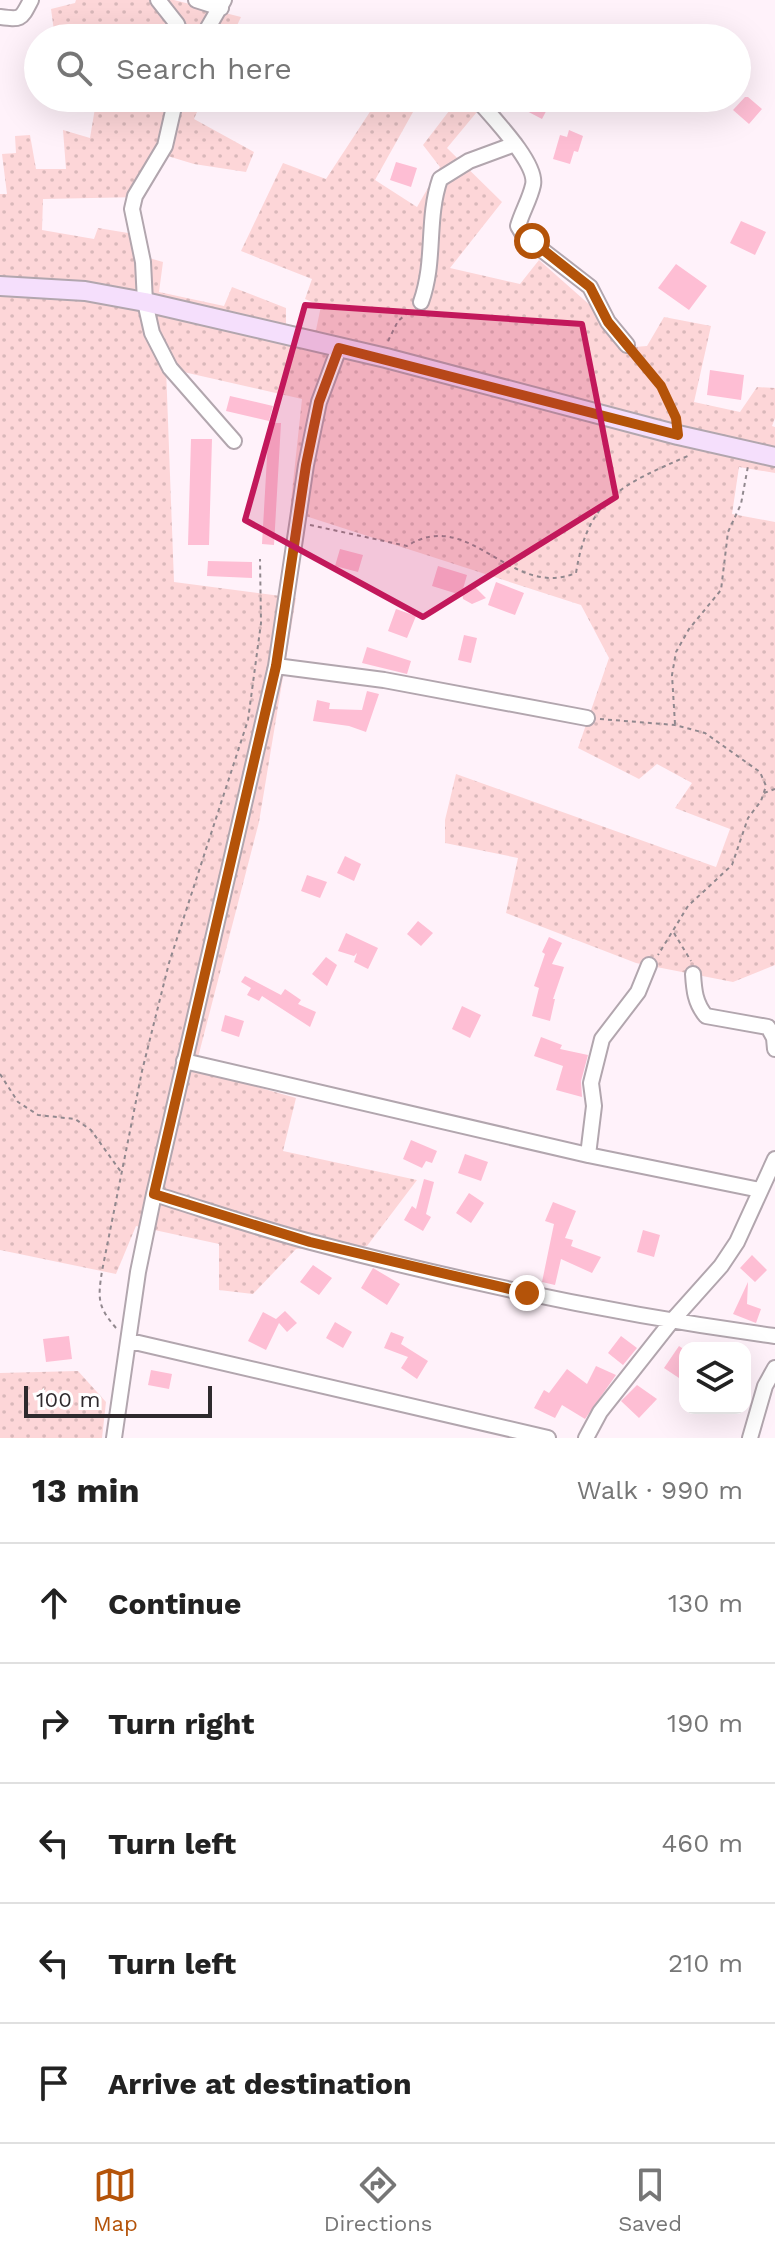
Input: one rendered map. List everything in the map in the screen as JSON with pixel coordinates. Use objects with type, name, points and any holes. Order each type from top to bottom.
[{"type":"main road","points":[[2,283],[85,291],[145,302],[386,358],[713,444],[775,457]]},
{"type":"street","points":[[0,17],[17,19],[23,16],[31,0]]},
{"type":"street","points":[[158,0],[177,24]]},
{"type":"street","points":[[196,0],[222,4],[210,24]]},
{"type":"street","points":[[173,112],[165,146],[135,196],[132,209],[143,262],[145,302],[152,333],[170,368],[234,441]]},
{"type":"street","points":[[488,112],[515,144],[534,174],[534,184],[518,226],[524,236],[590,287],[608,322],[627,345]]},
{"type":"street","points":[[421,302],[429,278],[433,199],[440,179],[469,161],[515,144]]},
{"type":"street","points":[[114,1438],[138,1272],[154,1194],[276,666],[319,402],[339,348]]},
{"type":"street","points":[[276,666],[384,680],[587,718]]},
{"type":"street","points":[[588,1155],[594,1106],[591,1083],[602,1039],[638,992],[649,965]]},
{"type":"street","points":[[693,974],[695,995],[706,1016],[768,1027],[775,1049]]},
{"type":"street","points":[[184,1061],[588,1155],[760,1190]]},
{"type":"street","points":[[586,1438],[600,1412],[671,1322],[721,1266],[737,1242],[775,1159]]},
{"type":"street","points":[[154,1194],[310,1242],[527,1293],[671,1322],[774,1335]]},
{"type":"street","points":[[130,1341],[497,1432],[548,1438]]},
{"type":"street","points":[[750,1438],[765,1386],[775,1368]]},
{"type":"path","points":[[386,358],[388,340],[398,321],[421,302]]},
{"type":"path","points":[[627,345],[661,386],[676,418],[678,435]]},
{"type":"path","points":[[298,522],[407,546],[419,538],[458,536],[510,567],[543,579],[560,580],[576,573],[580,546],[591,520],[615,492],[713,444]]},
{"type":"path","points":[[675,725],[672,675],[676,652],[689,629],[721,590],[728,532],[741,504],[750,452]]},
{"type":"path","points":[[130,1341],[102,1312],[99,1296],[142,1071],[169,963],[248,720],[261,623],[260,559]]},
{"type":"path","points":[[587,718],[675,725],[705,733],[760,772],[766,786],[748,818],[732,865],[688,906],[649,965]]},
{"type":"path","points":[[763,793],[775,789]]},
{"type":"path","points":[[673,932],[692,964],[693,974]]},
{"type":"path","points":[[0,1074],[18,1102],[38,1115],[75,1119],[91,1130],[122,1173]]},
{"type":"highlighted area","points":[[305,305],[582,324],[616,497],[423,617],[245,520]]},
{"type":"shaded area","points":[[76,0],[174,0],[241,17],[238,24],[53,24],[51,9],[75,3]]},
{"type":"shaded area","points":[[94,112],[197,112],[194,119],[254,152],[246,172],[194,164],[151,151],[142,197],[43,199],[42,230],[94,239],[98,228],[140,235],[135,254],[163,262],[159,292],[224,306],[232,287],[286,308],[286,327],[316,330],[321,306],[305,299],[312,279],[241,251],[283,163],[326,179],[370,112],[413,112],[375,180],[417,207],[440,167],[423,145],[448,112],[477,112],[447,148],[502,202],[450,268],[520,284],[539,260],[591,306],[622,348],[647,346],[664,317],[711,326],[694,402],[740,412],[757,387],[775,388],[772,426],[775,427],[775,473],[739,467],[732,514],[775,522],[775,965],[733,982],[636,963],[506,913],[518,858],[445,843],[445,820],[456,774],[716,867],[730,829],[675,808],[692,783],[657,764],[639,779],[578,748],[609,658],[581,605],[290,511],[302,399],[166,368],[174,582],[296,598],[259,822],[195,1069],[296,1098],[283,1151],[417,1180],[367,1246],[296,1249],[253,1294],[219,1290],[219,1244],[136,1226],[116,1274],[0,1250],[0,194],[7,194],[2,154],[16,153],[15,136],[30,135],[36,169],[66,169],[63,130],[90,138]]},
{"type":"shaded area","points":[[78,1371],[106,1402],[102,1438],[0,1438],[0,1373]]},
{"type":"building","points":[[751,100],[762,109],[749,124],[735,112],[751,112]]},
{"type":"building","points":[[529,112],[546,112],[542,119]]},
{"type":"building","points":[[569,130],[583,136],[570,164],[553,159],[560,135],[567,137]]},
{"type":"building","points":[[396,162],[417,168],[411,187],[390,180]]},
{"type":"building","points":[[741,221],[766,232],[755,255],[730,243]]},
{"type":"building","points":[[676,264],[707,286],[689,310],[658,288]]},
{"type":"building","points":[[710,370],[744,375],[741,400],[707,395]]},
{"type":"building","points":[[230,396],[273,406],[269,421],[226,411]]},
{"type":"building","points":[[269,423],[281,423],[274,545],[262,544]]},
{"type":"building","points":[[191,439],[212,439],[209,545],[188,545]]},
{"type":"building","points":[[340,549],[363,555],[358,572],[335,566]]},
{"type":"building","points":[[208,561],[252,562],[252,578],[207,576]]},
{"type":"building","points":[[438,566],[467,575],[463,589],[475,587],[486,598],[472,604],[463,599],[462,593],[432,586]]},
{"type":"building","points":[[496,582],[524,593],[515,615],[488,605]]},
{"type":"building","points":[[396,609],[416,616],[407,638],[388,631]]},
{"type":"building","points":[[464,635],[477,638],[471,663],[458,660]]},
{"type":"building","points":[[367,647],[411,661],[407,674],[362,663]]},
{"type":"building","points":[[367,691],[379,694],[366,732],[349,726],[313,721],[317,700],[330,703],[329,709],[362,710]]},
{"type":"building","points":[[345,856],[361,864],[354,881],[337,873]]},
{"type":"building","points":[[307,875],[327,882],[320,898],[301,891]]},
{"type":"building","points":[[418,921],[433,933],[421,946],[407,934]]},
{"type":"building","points":[[346,933],[378,948],[368,969],[354,962],[357,953],[354,956],[338,951]]},
{"type":"building","points":[[549,937],[562,943],[552,964],[564,967],[553,999],[550,1021],[532,1016],[539,988],[534,986]]},
{"type":"building","points":[[326,957],[337,965],[327,986],[312,974]]},
{"type":"building","points":[[245,976],[281,995],[285,989],[301,1000],[298,1004],[316,1012],[310,1027],[262,996],[259,1001],[247,995],[251,988],[241,982]]},
{"type":"building","points":[[462,1006],[481,1015],[470,1038],[452,1029]]},
{"type":"building","points":[[225,1015],[244,1021],[239,1037],[221,1031]]},
{"type":"building","points":[[541,1037],[562,1045],[560,1049],[588,1055],[581,1081],[582,1097],[556,1090],[563,1066],[534,1056]]},
{"type":"building","points":[[411,1140],[437,1151],[432,1163],[426,1161],[422,1168],[403,1159]]},
{"type":"building","points":[[465,1154],[488,1162],[481,1181],[458,1173]]},
{"type":"building","points":[[424,1179],[434,1182],[426,1214],[431,1217],[423,1231],[404,1220],[412,1206],[416,1209]]},
{"type":"building","points":[[469,1193],[484,1203],[471,1223],[456,1213]]},
{"type":"building","points":[[553,1202],[576,1211],[565,1238],[573,1240],[571,1246],[601,1257],[592,1273],[561,1259],[555,1285],[542,1282],[554,1224],[545,1221]]},
{"type":"building","points":[[643,1230],[660,1235],[654,1257],[637,1252]]},
{"type":"building","points":[[752,1255],[767,1270],[755,1282],[740,1268]]},
{"type":"building","points":[[313,1265],[332,1278],[319,1295],[300,1282]]},
{"type":"building","points":[[373,1268],[400,1284],[387,1305],[361,1288]]},
{"type":"building","points":[[748,1282],[747,1304],[761,1309],[756,1323],[733,1314]]},
{"type":"building","points":[[285,1311],[297,1323],[287,1332],[279,1323],[266,1350],[248,1341],[263,1312],[276,1319]]},
{"type":"building","points":[[335,1322],[352,1332],[343,1348],[326,1338]]},
{"type":"building","points":[[391,1332],[404,1337],[401,1344],[428,1361],[417,1379],[401,1368],[408,1357],[384,1348]]},
{"type":"building","points":[[69,1336],[72,1359],[46,1362],[43,1339]]},
{"type":"building","points":[[621,1336],[637,1348],[623,1365],[608,1353]]},
{"type":"building","points":[[679,1346],[679,1378],[664,1368]]},
{"type":"building","points":[[596,1366],[616,1375],[585,1419],[562,1405],[555,1418],[534,1408],[544,1390],[549,1393],[567,1369],[587,1384]]},
{"type":"building","points":[[151,1370],[172,1374],[169,1389],[148,1385]]},
{"type":"building","points":[[637,1385],[657,1399],[639,1418],[621,1401]]},
{"type":"route","points":[[527,1293],[310,1242],[154,1194],[276,666],[306,465],[319,402],[339,348],[678,435],[676,418],[661,386],[608,322],[590,287],[532,241]]}]
